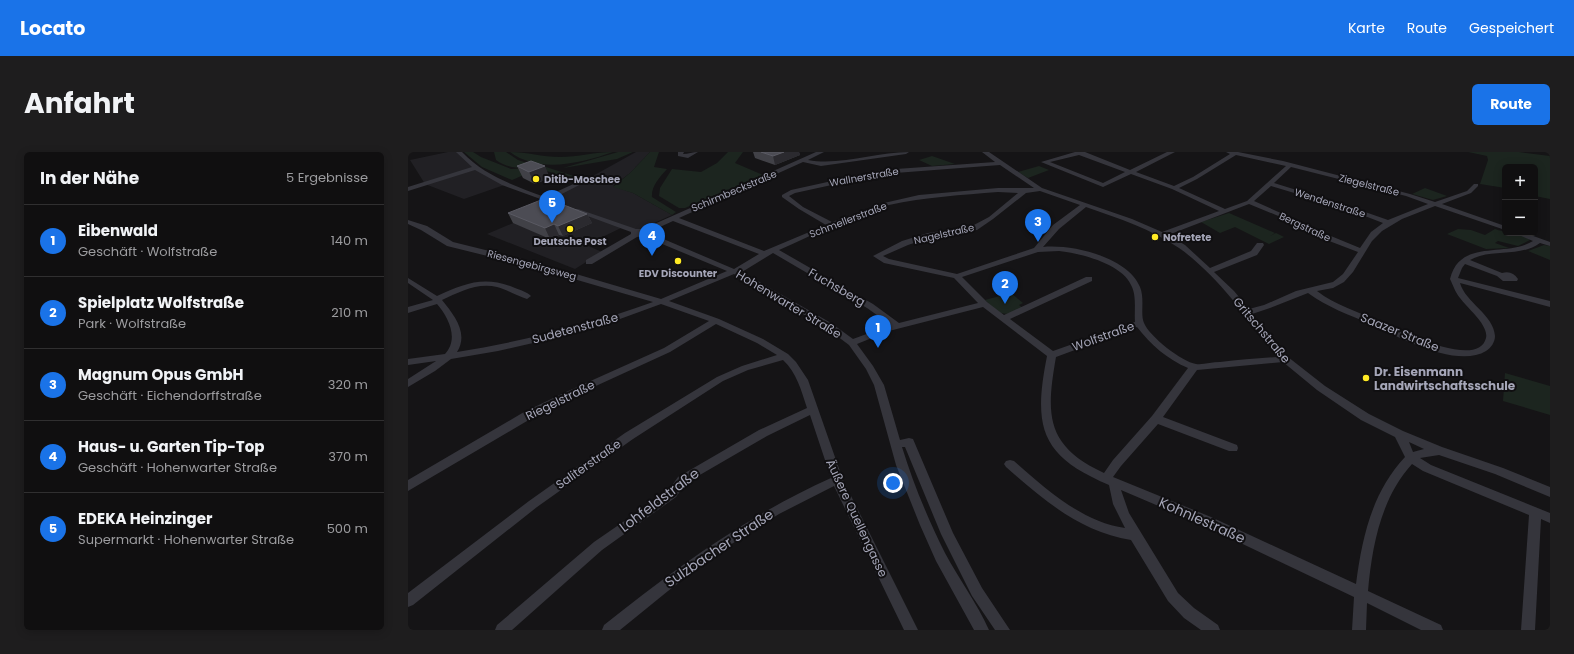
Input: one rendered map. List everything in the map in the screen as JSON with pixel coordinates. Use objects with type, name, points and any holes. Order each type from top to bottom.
[{"type":"street","name":"Hohenwarter Straße","points":[[459,152],[476,168],[506,183],[636,233],[645,232],[736,271],[828,325],[852,343],[875,376],[910,486],[929,531],[941,557],[982,630]]},
{"type":"street","points":[[681,152],[680,155],[685,156],[696,152]]},
{"type":"street","name":"Schirmbeckstraße","points":[[645,232],[672,218],[804,161],[821,152]]},
{"type":"street","points":[[804,161],[816,164],[827,163],[902,152]]},
{"type":"street","name":"Gritschstraße","points":[[985,152],[1040,190],[1130,220],[1162,235],[1188,252],[1209,271],[1247,312],[1285,359],[1328,394],[1365,417],[1399,434],[1438,450],[1486,466],[1550,492]]},
{"type":"street","points":[[1172,152],[1132,172],[1103,185],[1044,162],[1080,152],[1132,172],[1174,188],[1226,212]]},
{"type":"street","points":[[1174,188],[1195,178],[1233,153]]},
{"type":"street","name":"Ziegelstraße","points":[[1233,153],[1290,165],[1408,195],[1502,227]]},
{"type":"street","name":"Wallnerstraße","points":[[832,225],[801,208],[784,196],[800,190],[882,172],[1001,163]]},
{"type":"street","points":[[1162,235],[1249,202],[1271,184],[1290,165]]},
{"type":"street","points":[[408,189],[476,168]]},
{"type":"street","points":[[546,199],[582,182]]},
{"type":"street","name":"Wendenstraße","points":[[1271,184],[1342,206],[1390,223]]},
{"type":"street","points":[[1247,312],[1265,308],[1300,293],[1332,286],[1343,280],[1349,274],[1362,251],[1376,232],[1390,223],[1469,192],[1476,185]]},
{"type":"street","name":"Schmellerstraße","points":[[736,271],[765,254],[876,207],[913,198],[991,190],[1040,190]]},
{"type":"street","name":"Nagelstraße","points":[[957,276],[897,263],[877,256],[905,243],[931,235],[974,228],[991,218],[1024,191]]},
{"type":"street","name":"Bergstraße","points":[[1249,202],[1290,219],[1304,228],[1362,251]]},
{"type":"street","points":[[1037,250],[1056,227],[1085,205]]},
{"type":"street","points":[[672,218],[765,254]]},
{"type":"street","name":"Riesengebirgsweg","points":[[408,222],[424,228],[450,244],[514,259],[660,302]]},
{"type":"street","points":[[589,262],[636,233]]},
{"type":"street","points":[[1527,236],[1550,244]]},
{"type":"street","points":[[1539,240],[1520,250],[1484,254],[1465,261],[1456,269],[1454,279],[1550,304]]},
{"type":"street","points":[[1209,271],[1254,253],[1260,245]]},
{"type":"street","name":"Wolfstraße","points":[[957,276],[1037,250],[1055,249],[1082,251],[1096,256],[1114,264],[1132,280],[1136,285],[1139,299],[1139,323],[1052,355]]},
{"type":"street","name":"Fuchsberg","points":[[774,250],[870,306],[898,326]]},
{"type":"street","points":[[1465,261],[1501,275]]},
{"type":"street","name":"Sudetenstraße","points":[[408,362],[446,358],[559,334],[660,302],[736,271]]},
{"type":"street","points":[[957,276],[984,304],[1052,355]]},
{"type":"street","name":"Saazer Straße","points":[[1311,290],[1325,301],[1422,344],[1448,351],[1475,352],[1489,343],[1490,332],[1482,317],[1459,292],[1454,279]]},
{"type":"street","points":[[408,280],[427,291],[438,300],[448,312],[458,338],[456,347],[446,358],[408,384]]},
{"type":"street","points":[[1003,319],[1088,280]]},
{"type":"street","points":[[408,310],[438,300],[467,286],[482,283],[499,285],[527,296]]},
{"type":"street","name":"Äußere Quellengasse","points":[[660,302],[716,321],[754,338],[785,356],[793,364],[803,380],[838,480],[911,630]]},
{"type":"street","points":[[852,343],[876,332],[984,304]]},
{"type":"street","name":"Riegelstraße","points":[[408,486],[528,416],[570,394],[667,350],[716,321]]},
{"type":"street","points":[[1139,323],[1158,346],[1175,358],[1194,367],[1285,359]]},
{"type":"street","name":"Kohnlestraße","points":[[1052,355],[1047,386],[1046,410],[1051,435],[1059,447],[1071,459],[1110,482],[1143,493],[1208,522],[1436,630]]},
{"type":"street","name":"Saliterstraße","points":[[408,601],[533,504],[629,436],[720,379],[745,368],[785,356]]},
{"type":"street","points":[[1194,367],[1156,419],[1117,463],[1110,482],[1118,502],[1135,535],[1173,597],[1189,613],[1213,630]]},
{"type":"street","name":"Lohfeldstraße","points":[[502,630],[598,546],[672,494],[675,487],[689,475],[763,433],[813,409]]},
{"type":"street","points":[[1156,419],[1233,448]]},
{"type":"street","points":[[1399,434],[1411,458],[1427,468],[1550,518]]},
{"type":"street","points":[[896,444],[909,442],[932,501],[954,547],[977,592],[1003,630]]},
{"type":"street","points":[[1359,630],[1360,593],[1370,541],[1382,500],[1393,477],[1411,458],[1420,453],[1438,450]]},
{"type":"street","points":[[1010,464],[1038,488],[1068,510],[1113,531],[1135,535]]},
{"type":"street","name":"Sulzbacher Straße","points":[[609,630],[691,564],[746,526],[775,510],[838,480]]},
{"type":"street","points":[[1528,630],[1535,512]]},
{"type":"shaded area","points":[[448,152],[459,152],[470,163],[507,184],[464,199],[425,184],[410,160]]},
{"type":"shaded area","points":[[464,152],[473,152],[481,157],[511,169],[546,167],[583,179],[587,178],[573,184],[579,181],[556,177],[557,176],[547,171],[541,171],[529,173],[512,180],[482,167]]},
{"type":"shaded area","points":[[494,152],[506,152],[518,160],[540,167],[512,167],[496,160]]},
{"type":"shaded area","points":[[510,152],[560,157],[613,152],[574,163],[547,165],[521,159]]},
{"type":"shaded area","points":[[618,152],[633,152],[617,159],[563,168]]},
{"type":"shaded area","points":[[636,152],[650,152],[630,173],[613,186],[633,193],[672,215],[636,231],[623,227],[586,245],[602,252],[575,269],[487,234],[558,204],[546,199],[582,182]]},
{"type":"shaded area","points":[[650,152],[659,152],[654,167],[667,169],[654,185],[652,197],[676,212],[672,215],[633,193],[613,187],[630,173]]},
{"type":"shaded area","points":[[728,152],[743,152],[735,163],[763,175],[685,208],[679,208],[659,196],[660,188],[672,169],[701,172],[717,163]]},
{"type":"shaded area","points":[[1468,152],[1519,152],[1550,156],[1550,199],[1538,197],[1538,164],[1502,164],[1502,188],[1480,184],[1488,160],[1487,156]]},
{"type":"shaded area","points":[[932,156],[955,164],[932,166],[919,160]]},
{"type":"shaded area","points":[[1039,166],[1049,170],[1028,178],[1018,172]]},
{"type":"shaded area","points":[[1425,188],[1447,196],[1433,200],[1412,194]]},
{"type":"shaded area","points":[[1229,213],[1275,233],[1270,236],[1276,233],[1284,237],[1269,244],[1235,227],[1220,233],[1201,222]]},
{"type":"shaded area","points":[[1458,229],[1471,230],[1485,235],[1495,229],[1502,231],[1502,236],[1523,236],[1530,240],[1518,246],[1498,241],[1495,243],[1509,248],[1486,249],[1447,234]]},
{"type":"shaded area","points":[[1544,245],[1550,246],[1550,260],[1528,251]]},
{"type":"shaded area","points":[[1011,293],[1023,303],[1019,305],[1024,309],[1003,314],[985,300]]},
{"type":"shaded area","points":[[1505,373],[1550,386],[1550,415],[1503,401]]},
{"type":"building","points":[[761,152],[784,152],[773,156]]},
{"type":"building","points":[[531,161],[545,166],[529,172],[517,166]]},
{"type":"building","points":[[546,198],[587,214],[558,226],[554,224],[545,228],[508,213]]},
{"type":"place","name":"Ditib-Moschee","points":[[536,179]]},
{"type":"place","name":"EDEKA Heinzinger","points":[[552,223]]},
{"type":"place","name":"Deutsche Post","points":[[570,229]]},
{"type":"place","name":"Nofretete","points":[[1155,237]]},
{"type":"place","name":"Magnum Opus GmbH","points":[[1038,242]]},
{"type":"place","name":"Haus- u. Garten Tip-Top","points":[[652,256]]},
{"type":"place","name":"EDV Discounter","points":[[678,261]]},
{"type":"place","name":"Spielplatz Wolfstraße","points":[[1005,304]]},
{"type":"place","name":"Eibenwald","points":[[878,348]]},
{"type":"place","name":"Dr. Eisenmann Landwirtschaftsschule","points":[[1366,378]]}]
